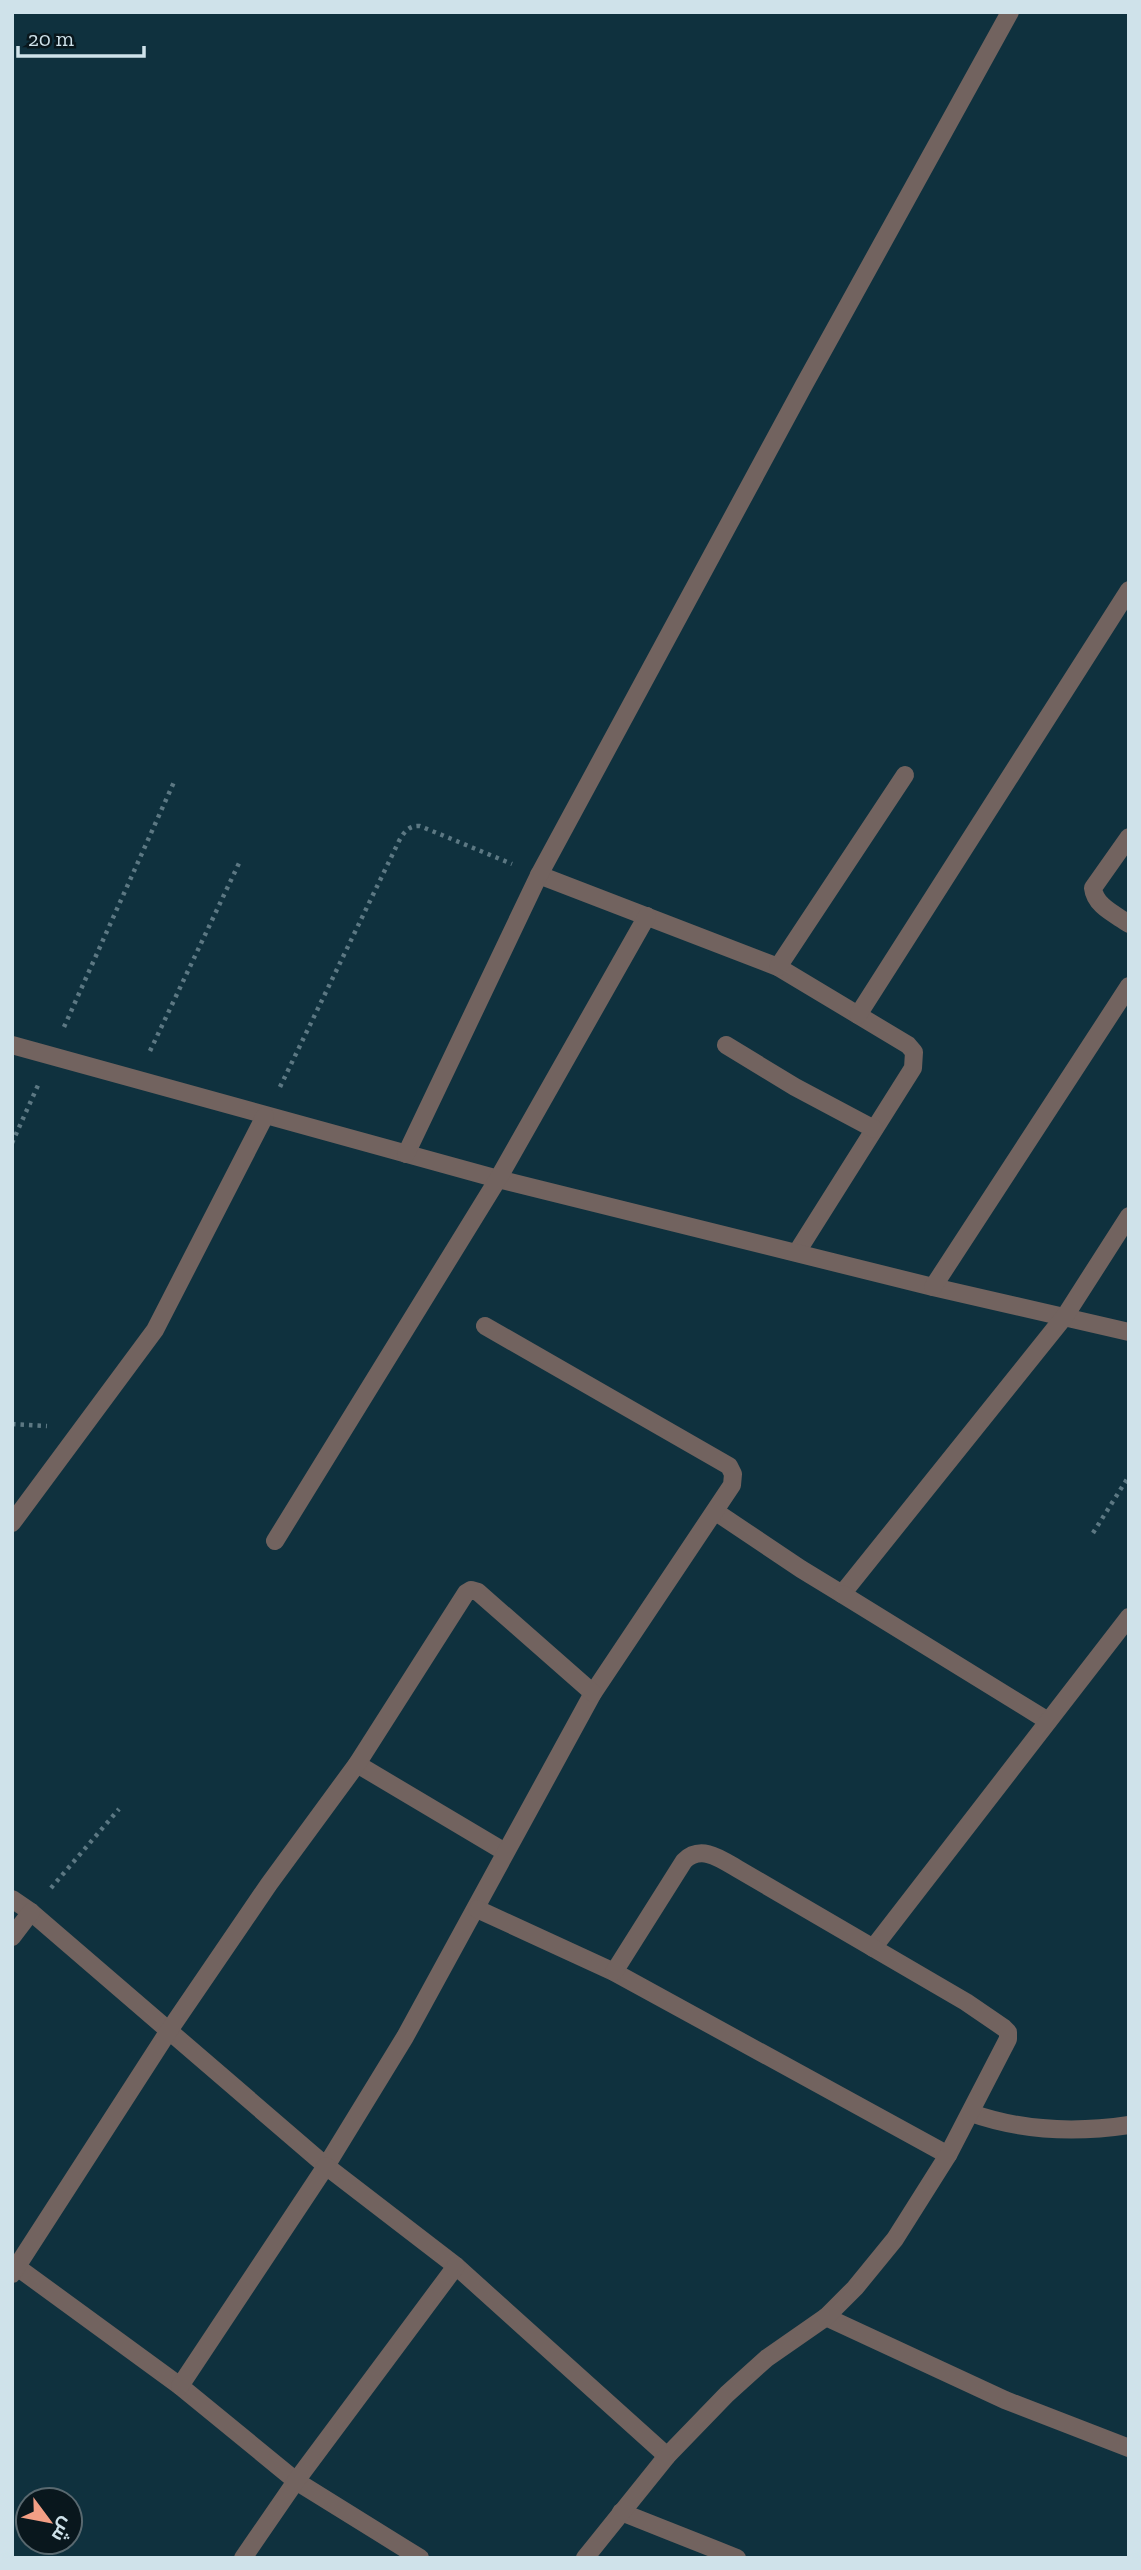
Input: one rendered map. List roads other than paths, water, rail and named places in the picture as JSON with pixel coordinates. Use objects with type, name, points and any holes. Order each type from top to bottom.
[{"type":"street","points":[[406,1154],[539,875],[804,385],[1010,12]]},
{"type":"street","points":[[858,1015],[1129,590]]},
{"type":"street","points":[[778,967],[905,775]]},
{"type":"street","points":[[1129,837],[1093,888],[1094,897],[1129,924]]},
{"type":"street","points":[[539,875],[778,967],[908,1045],[914,1052],[913,1068],[797,1252]]},
{"type":"street","points":[[275,1541],[498,1179],[647,916]]},
{"type":"street","points":[[933,1287],[1129,986]]},
{"type":"street","points":[[12,1045],[498,1179],[933,1287],[1129,1332]]},
{"type":"street","points":[[726,1045],[795,1087],[874,1129]]},
{"type":"street","points":[[12,1524],[155,1330],[265,1116]]},
{"type":"street","points":[[842,1594],[1065,1316],[1129,1216]]},
{"type":"street","points":[[180,2386],[326,2166],[405,2037],[593,1693],[732,1485],[733,1474],[729,1466],[485,1326]]},
{"type":"street","points":[[716,1512],[801,1569],[1048,1721]]},
{"type":"street","points":[[420,2558],[296,2481],[180,2386],[15,2271],[168,2032],[269,1884],[357,1764],[466,1593],[471,1590],[485,1598],[593,1693]]},
{"type":"street","points":[[873,1948],[1129,1617]]},
{"type":"street","points":[[357,1764],[506,1852]]},
{"type":"street","points":[[585,2558],[667,2456],[727,2394],[767,2358],[827,2317],[895,2239],[971,2113],[1005,2046],[1008,2032],[966,2002],[738,1869],[712,1855],[699,1852],[690,1854],[684,1861],[614,1972]]},
{"type":"street","points":[[12,1899],[31,1912],[326,2166],[456,2266],[667,2456]]},
{"type":"street","points":[[477,1909],[614,1972],[948,2155]]},
{"type":"street","points":[[12,1937],[31,1912]]},
{"type":"street","points":[[971,2113],[998,2123],[1035,2128],[1094,2130],[1129,2124]]},
{"type":"street","points":[[243,2558],[296,2481],[456,2266]]},
{"type":"street","points":[[827,2317],[1005,2400],[1129,2448]]},
{"type":"street","points":[[621,2512],[737,2558]]}]
